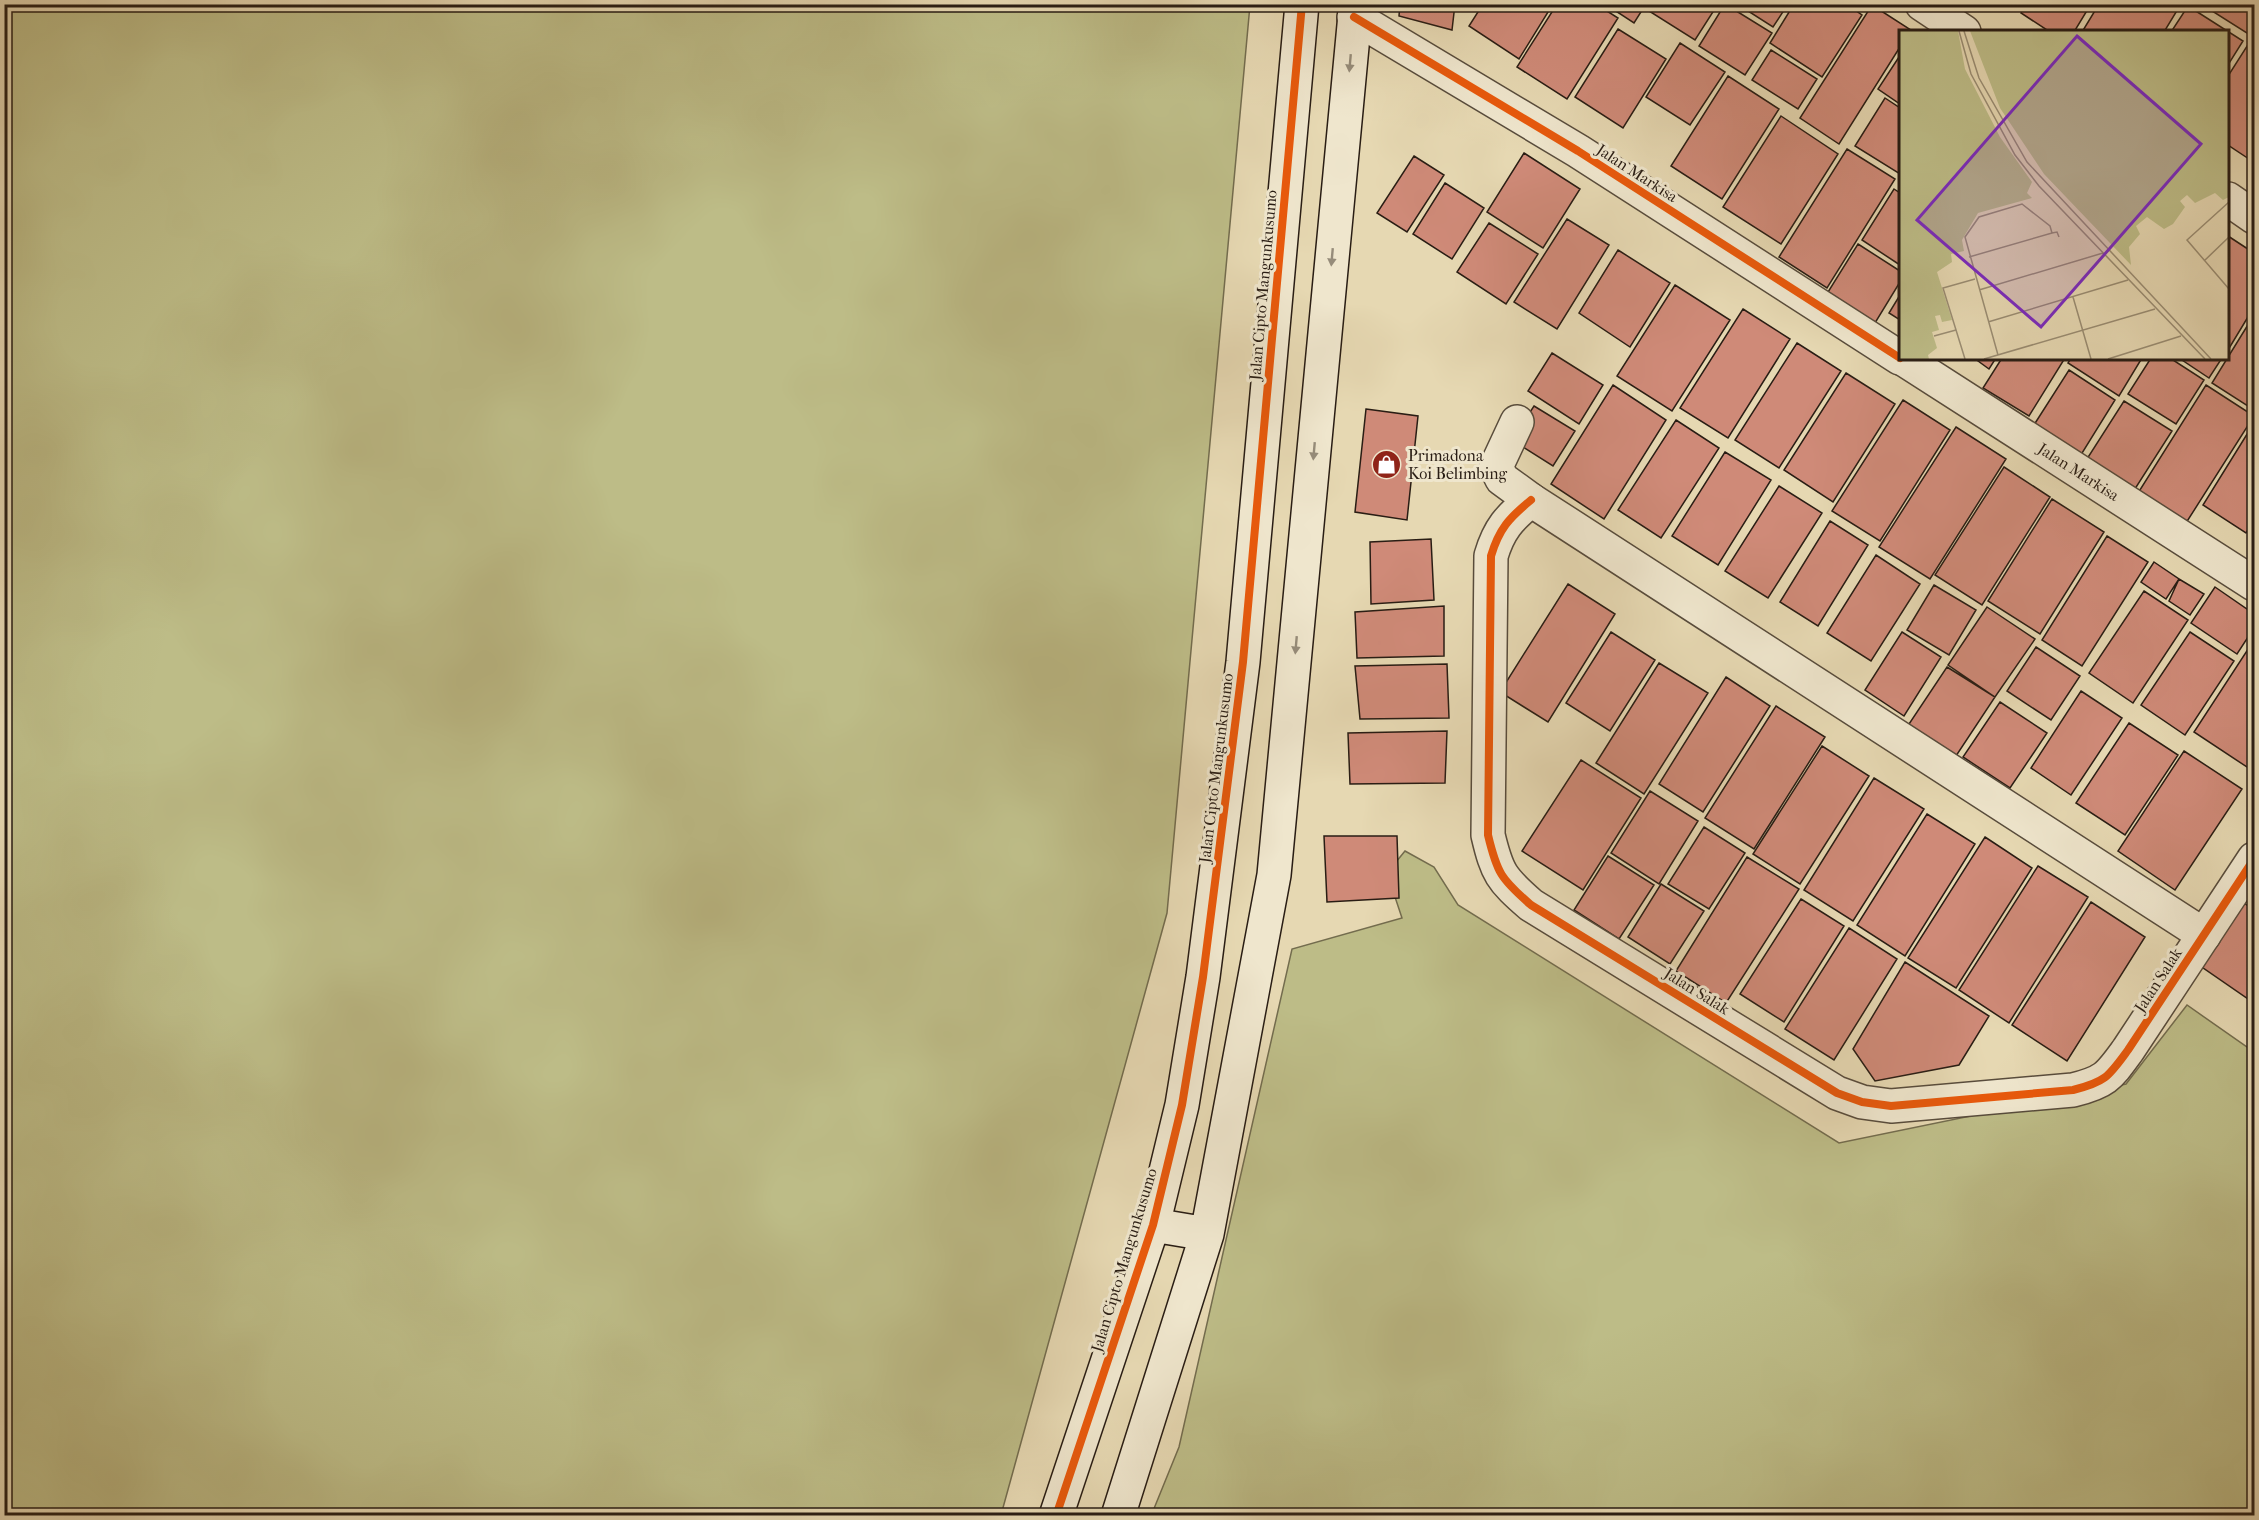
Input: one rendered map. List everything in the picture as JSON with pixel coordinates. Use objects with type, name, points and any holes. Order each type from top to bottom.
[{"type":"street","name":"Jalan Cipto Mangunkusumo","points":[[1056,1515],[1152,1225],[1182,1105],[1201,989],[1241,673],[1302,4]]},
{"type":"street","points":[[1922,4],[1961,30]]},
{"type":"street","points":[[1118,1515],[1207,1234],[1274,875],[1355,11]]},
{"type":"street","name":"Jalan Markisa","points":[[1355,11],[1899,357]]},
{"type":"street","points":[[2229,200],[2254,217]]},
{"type":"street","name":"Jalan Markisa","points":[[1904,360],[2254,584]]},
{"type":"street","points":[[1517,422],[1496,467],[1502,479],[1531,501],[2204,935]]},
{"type":"street","name":"Jalan Salak","points":[[1531,501],[1510,517],[1497,536],[1491,556],[1488,835],[1495,862],[1506,884],[1531,905],[1837,1093],[1862,1102],[1891,1106],[2063,1091],[2101,1082],[2108,1077],[2128,1050],[2254,859]]},
{"type":"street","points":[[1152,1225],[1207,1234]]},
{"type":"shaded area","points":[[5,4],[1250,5],[1167,913],[1001,1515],[5,1515]]},
{"type":"shaded area","points":[[1405,851],[1434,867],[1458,905],[1839,1143],[2126,1084],[2187,1005],[2254,1052],[2254,1515],[1151,1516],[1179,1447],[1292,949],[1402,918],[1387,873]]},
{"type":"building","points":[[1400,4],[1455,4],[1452,30],[1399,16]]},
{"type":"building","points":[[1483,4],[1553,4],[1519,59],[1469,26]]},
{"type":"building","points":[[1483,4],[1553,4],[1519,59],[1469,26]]},
{"type":"building","points":[[1557,4],[1596,4],[1618,18],[1567,99],[1517,67]]},
{"type":"building","points":[[1557,4],[1596,4],[1618,18],[1567,99],[1517,67]]},
{"type":"building","points":[[1605,4],[1646,4],[1634,23]]},
{"type":"building","points":[[1605,4],[1646,4],[1634,23]]},
{"type":"building","points":[[1653,4],[1718,4],[1695,40],[1649,11]]},
{"type":"building","points":[[1653,4],[1718,4],[1695,40],[1649,11]]},
{"type":"building","points":[[1725,4],[1772,33],[1745,75],[1699,46]]},
{"type":"building","points":[[1725,4],[1772,33],[1745,75],[1699,46]]},
{"type":"building","points":[[1737,4],[1788,4],[1773,27]]},
{"type":"building","points":[[1737,4],[1788,4],[1773,27]]},
{"type":"building","points":[[1794,4],[1846,4],[1862,15],[1822,77],[1770,43]]},
{"type":"building","points":[[2026,4],[2091,4],[2075,30],[2047,30],[2021,13]]},
{"type":"building","points":[[2099,4],[2181,4],[2165,30],[2083,30]]},
{"type":"building","points":[[2201,4],[2254,4],[2254,28],[2250,35]]},
{"type":"building","points":[[1872,5],[1911,30],[1899,30],[1899,49],[1839,144],[1800,118]]},
{"type":"building","points":[[2188,6],[2226,30],[2172,30]]},
{"type":"building","points":[[1618,29],[1666,59],[1623,128],[1575,97]]},
{"type":"building","points":[[1618,29],[1666,59],[1623,128],[1575,97]]},
{"type":"building","points":[[2229,32],[2243,41],[2229,63]]},
{"type":"building","points":[[1680,43],[1725,72],[1690,125],[1646,97]]},
{"type":"building","points":[[1680,43],[1725,72],[1690,125],[1646,97]]},
{"type":"building","points":[[2249,43],[2254,47],[2254,149],[2249,159],[2229,146],[2229,74]]},
{"type":"building","points":[[1771,50],[1817,79],[1798,109],[1752,80]]},
{"type":"building","points":[[1771,50],[1817,79],[1798,109],[1752,80]]},
{"type":"building","points":[[1899,57],[1899,103],[1878,89]]},
{"type":"building","points":[[1728,76],[1779,109],[1722,199],[1671,166]]},
{"type":"building","points":[[1728,76],[1779,109],[1722,199],[1671,166]]},
{"type":"building","points":[[1885,98],[1899,107],[1899,173],[1855,146]]},
{"type":"building","points":[[1781,116],[1838,154],[1781,244],[1723,207]]},
{"type":"building","points":[[1781,116],[1838,154],[1781,244],[1723,207]]},
{"type":"building","points":[[1847,149],[1895,179],[1827,288],[1779,257]]},
{"type":"building","points":[[1847,149],[1895,179],[1827,288],[1779,257]]},
{"type":"building","points":[[1524,153],[1580,189],[1543,248],[1487,212]]},
{"type":"building","points":[[1524,153],[1580,189],[1543,248],[1487,212]]},
{"type":"building","points":[[1414,156],[1444,175],[1407,232],[1377,213]]},
{"type":"building","points":[[1414,156],[1444,175],[1407,232],[1377,213]]},
{"type":"building","points":[[1445,183],[1484,208],[1452,259],[1413,234]]},
{"type":"building","points":[[1445,183],[1484,208],[1452,259],[1413,234]]},
{"type":"building","points":[[1894,189],[1899,192],[1899,264],[1862,240]]},
{"type":"building","points":[[1894,189],[1899,192],[1899,264],[1862,240]]},
{"type":"building","points":[[1567,219],[1609,245],[1557,329],[1514,302]]},
{"type":"building","points":[[1567,219],[1609,245],[1557,329],[1514,302]]},
{"type":"building","points":[[1489,223],[1538,254],[1506,304],[1457,272]]},
{"type":"building","points":[[1489,223],[1538,254],[1506,304],[1457,272]]},
{"type":"building","points":[[2229,237],[2254,253],[2254,307],[2229,348]]},
{"type":"building","points":[[1858,244],[1899,270],[1899,284],[1875,323],[1828,292]]},
{"type":"building","points":[[1858,244],[1899,270],[1899,284],[1875,323],[1828,292]]},
{"type":"building","points":[[1618,250],[1670,283],[1630,347],[1579,313]]},
{"type":"building","points":[[1618,250],[1670,283],[1630,347],[1579,313]]},
{"type":"building","points":[[1675,285],[1730,320],[1672,411],[1617,376]]},
{"type":"building","points":[[1675,285],[1730,320],[1672,411],[1617,376]]},
{"type":"building","points":[[1899,297],[1899,319],[1889,313]]},
{"type":"building","points":[[1899,297],[1899,319],[1889,313]]},
{"type":"building","points":[[1743,309],[1790,339],[1728,438],[1680,408]]},
{"type":"building","points":[[1743,309],[1790,339],[1728,438],[1680,408]]},
{"type":"building","points":[[2254,315],[2254,410],[2212,383],[2226,360],[2229,360],[2229,355]]},
{"type":"building","points":[[1797,343],[1841,371],[1779,468],[1735,440]]},
{"type":"building","points":[[1797,343],[1841,371],[1779,468],[1735,440]]},
{"type":"building","points":[[1552,353],[1603,385],[1579,424],[1528,391]]},
{"type":"building","points":[[1552,353],[1603,385],[1579,424],[1528,391]]},
{"type":"building","points":[[1977,360],[1995,360],[1989,369]]},
{"type":"building","points":[[1977,360],[1995,360],[1989,369]]},
{"type":"building","points":[[2001,360],[2064,360],[2029,416],[1983,388]]},
{"type":"building","points":[[2001,360],[2064,360],[2029,416],[1983,388]]},
{"type":"building","points":[[2070,360],[2141,360],[2119,396],[2068,363]]},
{"type":"building","points":[[2150,360],[2173,360],[2204,380],[2176,424],[2128,394]]},
{"type":"building","points":[[2182,360],[2221,360],[2209,378]]},
{"type":"building","points":[[2069,370],[2115,400],[2079,458],[2032,428]]},
{"type":"building","points":[[2069,370],[2115,400],[2079,458],[2032,428]]},
{"type":"building","points":[[1846,373],[1895,404],[1833,502],[1784,470]]},
{"type":"building","points":[[1846,373],[1895,404],[1833,502],[1784,470]]},
{"type":"building","points":[[1613,385],[1666,420],[1604,519],[1551,484]]},
{"type":"building","points":[[2206,385],[2254,416],[2186,523],[2138,493]]},
{"type":"building","points":[[1903,400],[1950,430],[1880,541],[1832,511]]},
{"type":"building","points":[[1903,400],[1950,430],[1880,541],[1832,511]]},
{"type":"building","points":[[2124,401],[2172,431],[2133,492],[2085,462]]},
{"type":"building","points":[[2124,401],[2172,431],[2133,492],[2085,462]]},
{"type":"building","points":[[1534,406],[1575,431],[1553,466],[1512,440]]},
{"type":"building","points":[[1534,406],[1575,431],[1553,466],[1512,440]]},
{"type":"building","name":"Primadona Koi Belimbing","points":[[1366,409],[1418,416],[1407,520],[1355,512]]},
{"type":"building","points":[[1676,420],[1719,448],[1661,538],[1618,510]]},
{"type":"building","points":[[1676,420],[1719,448],[1661,538],[1618,510]]},
{"type":"building","points":[[2254,423],[2254,519],[2246,533],[2203,505]]},
{"type":"building","points":[[1956,427],[2006,459],[1930,579],[1879,547]]},
{"type":"building","points":[[1956,427],[2006,459],[1930,579],[1879,547]]},
{"type":"building","points":[[1725,452],[1771,480],[1718,565],[1672,536]]},
{"type":"building","points":[[1725,452],[1771,480],[1718,565],[1672,536]]},
{"type":"building","points":[[2004,467],[2050,497],[1982,605],[1935,575]]},
{"type":"building","points":[[2004,467],[2050,497],[1982,605],[1935,575]]},
{"type":"building","points":[[1779,486],[1822,513],[1768,598],[1725,571]]},
{"type":"building","points":[[1779,486],[1822,513],[1768,598],[1725,571]]},
{"type":"building","points":[[2052,499],[2104,532],[2040,634],[1988,601]]},
{"type":"building","points":[[2052,499],[2104,532],[2040,634],[1988,601]]},
{"type":"building","points":[[1830,521],[1868,545],[1818,626],[1780,602]]},
{"type":"building","points":[[1830,521],[1868,545],[1818,626],[1780,602]]},
{"type":"building","points":[[2107,536],[2148,562],[2082,666],[2042,640]]},
{"type":"building","points":[[2107,536],[2148,562],[2082,666],[2042,640]]},
{"type":"building","points":[[1431,539],[1434,600],[1371,604],[1370,542]]},
{"type":"building","points":[[1876,555],[1920,584],[1871,661],[1827,633]]},
{"type":"building","points":[[1876,555],[1920,584],[1871,661],[1827,633]]},
{"type":"building","points":[[2154,562],[2179,579],[2166,599],[2141,582]]},
{"type":"building","points":[[2179,579],[2204,594],[2190,615],[2169,601]]},
{"type":"building","points":[[1568,584],[1615,614],[1548,722],[1500,692]]},
{"type":"building","points":[[1568,584],[1615,614],[1548,722],[1500,692]]},
{"type":"building","points":[[1934,585],[1976,610],[1949,655],[1907,630]]},
{"type":"building","points":[[1934,585],[1976,610],[1949,655],[1907,630]]},
{"type":"building","points":[[2215,587],[2254,614],[2254,628],[2237,654],[2191,623]]},
{"type":"building","points":[[2215,587],[2254,614],[2254,628],[2237,654],[2191,623]]},
{"type":"building","points":[[2144,591],[2188,620],[2133,703],[2089,673]]},
{"type":"building","points":[[2144,591],[2188,620],[2133,703],[2089,673]]},
{"type":"building","points":[[1444,606],[1444,656],[1357,658],[1355,612]]},
{"type":"building","points":[[1987,607],[2035,639],[1995,697],[1948,665]]},
{"type":"building","points":[[1987,607],[2035,639],[1995,697],[1948,665]]},
{"type":"building","points":[[1611,632],[1655,660],[1610,731],[1566,703]]},
{"type":"building","points":[[1611,632],[1655,660],[1610,731],[1566,703]]},
{"type":"building","points":[[1902,632],[1941,657],[1904,716],[1865,690]]},
{"type":"building","points":[[1902,632],[1941,657],[1904,716],[1865,690]]},
{"type":"building","points":[[2190,632],[2234,661],[2185,735],[2141,705]]},
{"type":"building","points":[[2190,632],[2234,661],[2185,735],[2141,705]]},
{"type":"building","points":[[2254,640],[2254,769],[2253,771],[2194,732]]},
{"type":"building","points":[[2254,640],[2254,769],[2253,771],[2194,732]]},
{"type":"building","points":[[2036,647],[2080,676],[2051,720],[2007,691]]},
{"type":"building","points":[[2036,647],[2080,676],[2051,720],[2007,691]]},
{"type":"building","points":[[1659,663],[1708,693],[1644,794],[1596,763]]},
{"type":"building","points":[[1659,663],[1708,693],[1644,794],[1596,763]]},
{"type":"building","points":[[1447,664],[1449,718],[1360,719],[1355,666]]},
{"type":"building","points":[[1947,667],[1995,697],[1954,759],[1907,727]]},
{"type":"building","points":[[1947,667],[1995,697],[1954,759],[1907,727]]},
{"type":"building","points":[[1726,677],[1770,706],[1703,812],[1659,784]]},
{"type":"building","points":[[1726,677],[1770,706],[1703,812],[1659,784]]},
{"type":"building","points":[[2081,691],[2122,718],[2071,795],[2031,768]]},
{"type":"building","points":[[2081,691],[2122,718],[2071,795],[2031,768]]},
{"type":"building","points":[[2000,702],[2047,733],[2010,788],[1963,757]]},
{"type":"building","points":[[2000,702],[2047,733],[2010,788],[1963,757]]},
{"type":"building","points":[[1776,706],[1825,737],[1754,849],[1705,818]]},
{"type":"building","points":[[1776,706],[1825,737],[1754,849],[1705,818]]},
{"type":"building","points":[[2129,723],[2178,755],[2125,835],[2076,803]]},
{"type":"building","points":[[2129,723],[2178,755],[2125,835],[2076,803]]},
{"type":"building","points":[[1447,731],[1445,783],[1350,784],[1348,733]]},
{"type":"building","points":[[1822,746],[1869,776],[1800,884],[1753,854]]},
{"type":"building","points":[[1822,746],[1869,776],[1800,884],[1753,854]]},
{"type":"building","points":[[2184,751],[2242,789],[2175,890],[2118,851]]},
{"type":"building","points":[[2184,751],[2242,789],[2175,890],[2118,851]]},
{"type":"building","points":[[1581,760],[1641,798],[1583,890],[1522,851]]},
{"type":"building","points":[[1581,760],[1641,798],[1583,890],[1522,851]]},
{"type":"building","points":[[1874,778],[1924,809],[1853,921],[1804,890]]},
{"type":"building","points":[[1874,778],[1924,809],[1853,921],[1804,890]]},
{"type":"building","points":[[1650,791],[1698,821],[1659,884],[1611,853]]},
{"type":"building","points":[[1927,814],[1975,844],[1905,956],[1857,925]]},
{"type":"building","points":[[1927,814],[1975,844],[1905,956],[1857,925]]},
{"type":"building","points":[[1704,827],[1745,853],[1709,909],[1668,884]]},
{"type":"building","points":[[1704,827],[1745,853],[1709,909],[1668,884]]},
{"type":"building","points":[[1324,836],[1397,836],[1399,898],[1327,902]]},
{"type":"building","points":[[1985,837],[2032,868],[1956,988],[1908,958]]},
{"type":"building","points":[[1985,837],[2032,868],[1956,988],[1908,958]]},
{"type":"building","points":[[1608,856],[1654,885],[1619,939],[1574,910]]},
{"type":"building","points":[[1608,856],[1654,885],[1619,939],[1574,910]]},
{"type":"building","points":[[1747,857],[1799,889],[1726,1003],[1676,971]]},
{"type":"building","points":[[1747,857],[1799,889],[1726,1003],[1676,971]]},
{"type":"building","points":[[2038,866],[2088,897],[2009,1023],[1959,990]]},
{"type":"building","points":[[2038,866],[2088,897],[2009,1023],[1959,990]]},
{"type":"building","points":[[1661,884],[1704,911],[1670,964],[1628,937]]},
{"type":"building","points":[[1661,884],[1704,911],[1670,964],[1628,937]]},
{"type":"building","points":[[1801,899],[1844,926],[1784,1022],[1740,994]]},
{"type":"building","points":[[1801,899],[1844,926],[1784,1022],[1740,994]]},
{"type":"building","points":[[2238,899],[2254,910],[2254,1003],[2196,963]]},
{"type":"building","points":[[2238,899],[2254,910],[2254,1003],[2196,963]]},
{"type":"building","points":[[2091,902],[2145,937],[2067,1061],[2012,1025]]},
{"type":"building","points":[[2091,902],[2145,937],[2067,1061],[2012,1025]]},
{"type":"building","points":[[1849,928],[1897,959],[1834,1060],[1785,1029]]},
{"type":"building","points":[[1849,928],[1897,959],[1834,1060],[1785,1029]]},
{"type":"building","points":[[1905,962],[1989,1016],[1959,1065],[1875,1081],[1853,1049]]},
{"type":"building","points":[[1905,962],[1989,1016],[1959,1065],[1875,1081],[1853,1049]]},
{"type":"cycle path","points":[[1056,1516],[1153,1225],[1182,1105],[1203,977],[1243,662],[1302,4]]},
{"type":"cycle path","points":[[1354,17],[1578,151],[1899,357]]},
{"type":"cycle path","points":[[1531,500],[1506,525],[1491,556],[1488,835],[1498,867],[1513,888],[1531,905],[1837,1093],[1862,1102],[1891,1106],[2073,1090],[2100,1081],[2111,1072],[2128,1050],[2254,859]]},
{"type":"place","name":"Primadona Koi Belimbing","points":[[1387,464]]}]
